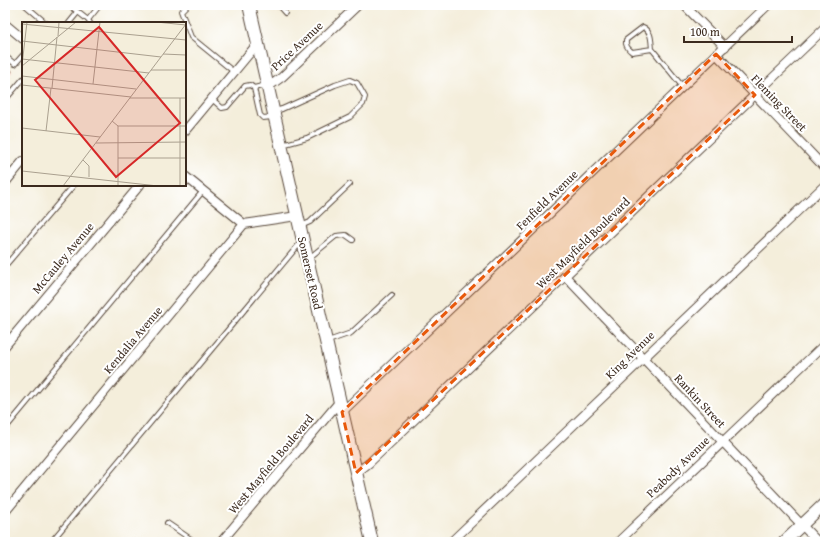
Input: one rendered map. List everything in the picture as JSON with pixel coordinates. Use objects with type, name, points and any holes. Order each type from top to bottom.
[{"type":"main road","name":"Somerset Road","points":[[249,5],[372,542]]},
{"type":"street","name":"Price Avenue","points":[[268,86],[282,77],[358,5]]},
{"type":"street","points":[[684,5],[725,47]]},
{"type":"street","name":"Fenfield Avenue","points":[[341,407],[768,5]]},
{"type":"street","points":[[5,24],[22,38]]},
{"type":"street","name":"West Mayfield Boulevard","points":[[356,473],[369,463],[825,28]]},
{"type":"street","points":[[186,130],[258,43]]},
{"type":"street","name":"Fleming Street","points":[[716,54],[825,168]]},
{"type":"street","points":[[5,183],[22,162]]},
{"type":"street","points":[[186,177],[244,224],[298,221]]},
{"type":"street","name":"King Avenue","points":[[450,542],[825,185]]},
{"type":"street","name":"McCauley Avenue","points":[[5,346],[139,186]]},
{"type":"street","name":"Kendalia Avenue","points":[[5,512],[244,224]]},
{"type":"street","name":"Rankin Street","points":[[565,276],[818,542]]},
{"type":"street","name":"Peabody Avenue","points":[[618,542],[825,344]]},
{"type":"street","name":"West Mayfield Boulevard","points":[[221,542],[341,407]]},
{"type":"street","points":[[784,542],[825,503]]},
{"type":"lane","points":[[25,5],[45,22]]},
{"type":"lane","points":[[69,5],[89,21],[100,5]]},
{"type":"lane","points":[[185,22],[181,11],[187,5]]},
{"type":"lane","points":[[278,5],[285,13]]},
{"type":"lane","points":[[70,22],[78,12]]},
{"type":"lane","points":[[186,24],[191,37],[234,72]]},
{"type":"lane","points":[[652,49],[632,52],[627,49],[625,44],[626,40],[643,27],[647,28],[650,34],[652,49],[683,86]]},
{"type":"lane","points":[[5,56],[15,64],[22,56]]},
{"type":"lane","points":[[5,100],[22,80]]},
{"type":"lane","points":[[254,88],[260,115],[263,118],[335,85],[350,80],[357,83],[365,97],[364,104],[350,117],[307,138],[281,145]]},
{"type":"lane","points":[[211,99],[222,108],[227,107],[245,86],[250,85],[254,88],[268,86]]},
{"type":"lane","points":[[298,221],[310,222],[350,184]]},
{"type":"lane","points":[[5,266],[73,186]]},
{"type":"lane","points":[[5,429],[203,191]]},
{"type":"lane","points":[[307,260],[336,236],[346,235],[354,240]]},
{"type":"lane","points":[[51,542],[303,240]]},
{"type":"lane","points":[[326,342],[351,333],[392,295]]},
{"type":"lane","points":[[168,523],[195,542]]},
{"type":"highlighted area","points":[[716,54],[755,95],[356,473],[342,412]]},
{"type":"building","points":[[5,66],[12,71],[5,79]]}]
